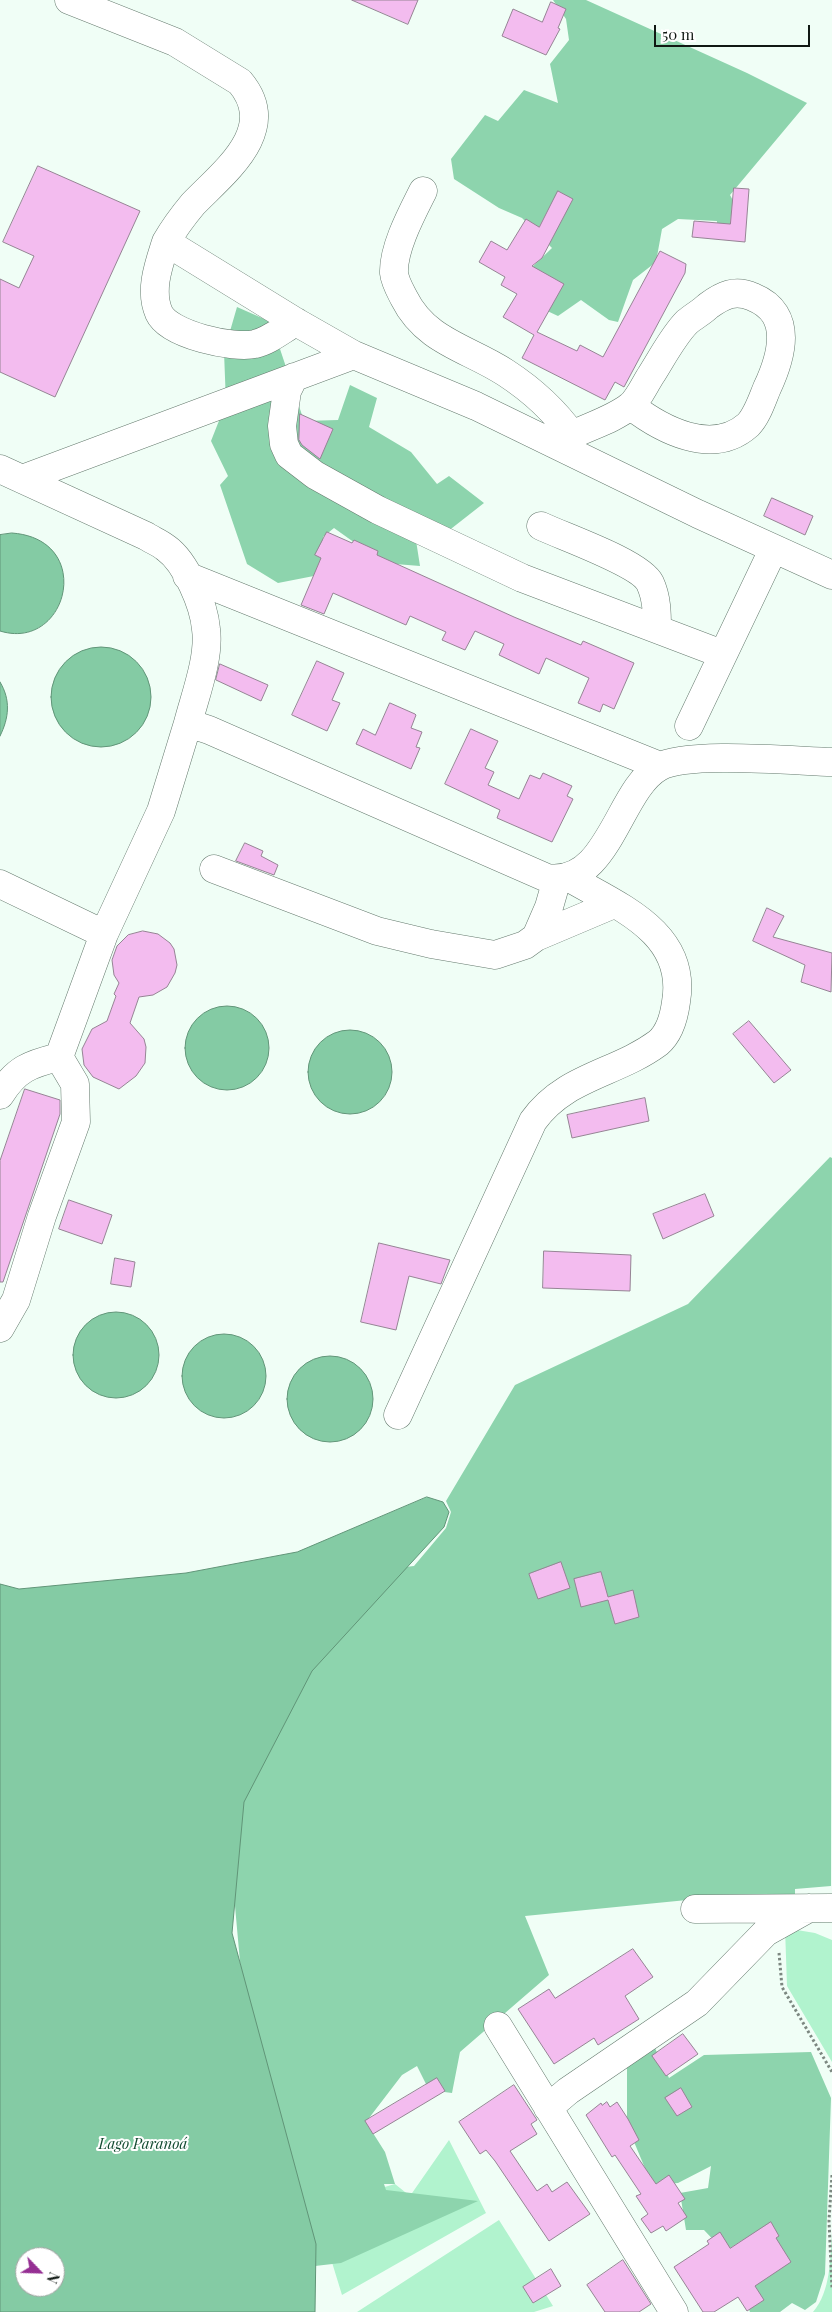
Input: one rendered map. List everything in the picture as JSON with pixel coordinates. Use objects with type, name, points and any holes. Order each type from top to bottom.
[{"type":"lane","points":[[69,0],[175,42],[240,82],[248,92],[252,102],[255,116],[251,134],[242,153],[181,219],[166,242],[155,288],[160,316],[172,326],[206,340],[252,345],[296,322]]},
{"type":"lane","points":[[423,191],[405,230],[394,272],[396,283],[410,308],[419,322],[434,335],[504,371],[526,387],[561,420],[570,443]]},
{"type":"lane","points":[[166,242],[296,322],[354,355],[570,443],[773,550],[832,575]]},
{"type":"lane","points":[[570,443],[631,406],[686,323],[720,296],[732,292],[753,296],[770,310],[778,322],[782,336],[779,363],[757,412],[748,424],[734,434],[719,438],[687,437],[653,423],[631,406]]},
{"type":"lane","points":[[11,474],[354,355]]},
{"type":"lane","points":[[294,377],[287,391],[282,426],[284,444],[289,455],[315,476],[378,510],[522,578],[722,654]]},
{"type":"lane","points":[[11,474],[167,549],[198,595],[207,629],[204,655],[188,723],[161,811],[104,934],[59,1057]]},
{"type":"lane","points":[[541,526],[636,568],[650,582],[656,601],[657,630]]},
{"type":"lane","points":[[689,726],[773,550]]},
{"type":"lane","points":[[187,576],[660,766]]},
{"type":"lane","points":[[188,723],[210,730],[547,878],[562,878],[644,921],[670,954],[674,964],[678,991],[673,1020],[659,1042],[626,1061],[576,1083],[549,1102],[533,1121],[398,1415]]},
{"type":"lane","points":[[536,938],[562,878],[598,854],[611,837],[641,782],[660,766],[697,758],[832,762]]},
{"type":"lane","points":[[214,869],[377,932],[495,955],[520,948],[536,938],[614,904]]},
{"type":"lane","points":[[0,884],[104,934]]},
{"type":"lane","points":[[0,1095],[13,1077],[24,1068],[59,1057]]},
{"type":"lane","points":[[0,1328],[16,1300],[42,1216],[76,1122],[75,1084],[59,1057]]},
{"type":"lane","points":[[695,1909],[821,1908]]},
{"type":"lane","points":[[548,2108],[568,2091],[697,2002],[766,1932],[821,1908]]},
{"type":"lane","points":[[498,2026],[674,2312]]},
{"type":"path","points":[[777,1926],[782,1987],[832,2072]]},
{"type":"path","points":[[832,2176],[829,2220],[832,2288]]},
{"type":"shaded area","points":[[553,0],[586,0],[747,73],[807,103],[730,195],[745,223],[716,232],[717,221],[678,219],[662,229],[656,262],[633,280],[618,322],[609,320],[581,300],[558,316],[528,302],[525,274],[552,248],[522,218],[499,208],[454,179],[451,159],[485,115],[498,121],[524,90],[558,103],[550,64],[569,40],[566,19]]},
{"type":"shaded area","points":[[237,307],[271,322],[304,421],[338,420],[350,385],[377,398],[369,427],[411,452],[437,484],[449,476],[484,503],[447,532],[415,534],[420,566],[383,563],[334,528],[323,537],[324,574],[278,583],[247,564],[220,485],[228,476],[211,441],[226,403],[224,352]]},
{"type":"shaded area","points":[[830,1157],[832,1158],[831,1886],[795,1889],[795,1894],[687,1900],[525,1916],[549,1975],[460,2052],[452,2093],[429,2090],[417,2066],[402,2075],[366,2122],[385,2152],[395,2184],[384,2184],[386,2190],[478,2201],[341,2263],[289,2269],[240,1962],[235,1906],[0,1614],[414,1566],[446,1528],[451,1512],[446,1501],[515,1385],[688,1304]]},
{"type":"shaded area","points":[[785,1928],[815,1933],[832,1940],[832,2062],[787,1986]]},
{"type":"shaded area","points":[[647,2031],[669,2078],[704,2055],[811,2052],[831,2098],[825,2274],[816,2302],[805,2310],[792,2303],[780,2312],[750,2312],[723,2250],[704,2230],[686,2230],[680,2193],[708,2188],[711,2166],[678,2183],[652,2185],[627,2125],[627,2069],[616,2043]]},
{"type":"shaded area","points":[[449,2140],[486,2213],[342,2295],[315,2207],[395,2184],[410,2196]]},
{"type":"shaded area","points":[[499,2220],[553,2306],[534,2312],[357,2312]]},
{"type":"shaded area","points":[[832,2233],[832,2312],[813,2312],[819,2304],[826,2285],[830,2264]]},
{"type":"water","points":[[12,533],[38,540],[55,554],[63,572],[63,592],[56,611],[42,625],[23,633],[0,631],[0,535]]},
{"type":"water","points":[[101,647],[111,648],[129,655],[143,669],[150,687],[150,707],[143,725],[129,739],[111,746],[101,747],[91,746],[73,739],[59,725],[52,707],[51,697],[52,687],[59,669],[73,655],[91,648]]},
{"type":"water","points":[[0,682],[4,689],[8,709],[0,736]]},
{"type":"water","points":[[219,1006],[235,1006],[251,1013],[262,1024],[269,1040],[266,1064],[257,1078],[251,1083],[235,1090],[219,1090],[203,1083],[192,1072],[185,1056],[185,1040],[192,1024],[203,1013]]},
{"type":"water","points":[[342,1030],[358,1030],[374,1037],[385,1048],[392,1064],[389,1088],[380,1102],[374,1107],[358,1114],[342,1114],[326,1107],[315,1096],[308,1080],[308,1064],[315,1048],[326,1037]]},
{"type":"water","points":[[116,1312],[132,1316],[146,1325],[155,1339],[159,1355],[155,1371],[146,1385],[132,1394],[116,1398],[100,1394],[86,1385],[77,1371],[73,1355],[77,1339],[86,1325],[100,1316]]},
{"type":"water","points":[[216,1334],[232,1334],[248,1341],[259,1352],[266,1368],[263,1392],[254,1406],[248,1411],[232,1418],[216,1418],[200,1411],[189,1400],[182,1384],[182,1368],[189,1352],[200,1341]]},
{"type":"water","points":[[330,1356],[346,1360],[360,1369],[369,1383],[373,1399],[369,1415],[360,1429],[346,1438],[330,1442],[314,1438],[300,1429],[291,1415],[287,1399],[291,1383],[300,1369],[314,1360]]},
{"type":"water","name":"Lago Paranoá","points":[[427,1497],[443,1502],[449,1512],[444,1527],[312,1671],[244,1802],[232,1933],[316,2244],[315,2312],[0,2312],[0,1584],[19,1589],[186,1573],[297,1552]]},
{"type":"building","points":[[352,0],[418,0],[408,24]]},
{"type":"building","points":[[551,2],[566,9],[558,28],[560,29],[546,55],[502,36],[513,9],[542,22]]},
{"type":"building","points":[[38,166],[140,211],[55,397],[0,372],[0,279],[19,288],[34,256],[3,242]]},
{"type":"building","points":[[734,188],[749,189],[745,242],[692,237],[694,221],[730,224]]},
{"type":"building","points":[[558,191],[573,199],[542,258],[532,266],[564,284],[537,332],[577,351],[580,345],[603,357],[660,251],[686,264],[685,273],[624,387],[615,382],[605,400],[522,358],[534,335],[503,317],[517,294],[501,285],[505,277],[479,262],[491,241],[507,250],[526,219],[539,227]]},
{"type":"building","points":[[300,414],[333,429],[320,459],[302,445],[299,440]]},
{"type":"building","points":[[772,498],[813,516],[805,535],[764,516]]},
{"type":"building","points":[[327,532],[352,543],[354,540],[378,551],[377,555],[514,617],[581,645],[583,641],[634,663],[614,709],[603,704],[600,712],[578,703],[589,678],[546,658],[539,674],[499,655],[504,644],[475,631],[465,650],[442,640],[446,632],[410,616],[406,625],[333,593],[324,614],[301,605],[321,558],[315,555]]},
{"type":"building","points":[[317,661],[344,673],[332,700],[340,703],[327,731],[292,715]]},
{"type":"building","points":[[220,664],[268,685],[261,701],[216,680]]},
{"type":"building","points":[[390,703],[415,714],[411,728],[422,732],[416,747],[420,748],[411,769],[356,744],[363,729],[375,735]]},
{"type":"building","points":[[471,729],[498,741],[485,768],[494,772],[488,785],[519,799],[530,775],[540,779],[543,773],[572,786],[567,796],[573,799],[552,842],[497,818],[500,810],[445,784]]},
{"type":"building","points":[[245,843],[263,851],[261,856],[278,865],[274,875],[236,861]]},
{"type":"building","points":[[767,908],[784,916],[773,937],[832,953],[831,992],[801,982],[805,965],[753,941]]},
{"type":"building","points":[[143,931],[158,934],[170,943],[174,949],[177,965],[167,987],[153,995],[139,997],[130,1023],[144,1039],[146,1047],[145,1063],[136,1076],[119,1089],[93,1077],[84,1065],[82,1049],[92,1029],[107,1021],[116,996],[114,994],[119,983],[114,975],[112,960],[117,946],[128,935]]},
{"type":"building","points":[[749,1021],[791,1070],[774,1083],[733,1034]]},
{"type":"building","points":[[25,1089],[60,1100],[60,1114],[3,1282],[0,1282],[0,1161]]},
{"type":"building","points":[[645,1098],[649,1121],[572,1138],[567,1115]]},
{"type":"building","points":[[705,1194],[714,1216],[663,1239],[653,1214]]},
{"type":"building","points":[[69,1200],[112,1215],[102,1244],[59,1229]]},
{"type":"building","points":[[379,1243],[450,1260],[441,1284],[409,1276],[396,1330],[361,1322]]},
{"type":"building","points":[[544,1251],[631,1255],[630,1291],[543,1288]]},
{"type":"building","points":[[115,1258],[135,1262],[131,1287],[111,1284]]},
{"type":"building","points":[[561,1562],[570,1588],[538,1599],[529,1574]]},
{"type":"building","points":[[601,1572],[608,1597],[633,1590],[639,1617],[615,1624],[608,1600],[581,1607],[574,1579]]},
{"type":"building","points":[[633,1949],[653,1977],[625,1996],[639,2019],[598,2045],[594,2038],[554,2064],[518,2009],[549,1989],[555,1998]]},
{"type":"building","points":[[683,2034],[698,2054],[666,2076],[652,2056]]},
{"type":"building","points":[[437,2078],[445,2091],[373,2134],[365,2121]]},
{"type":"building","points":[[514,2085],[537,2120],[531,2124],[537,2134],[510,2151],[537,2191],[547,2184],[552,2192],[567,2182],[590,2214],[549,2241],[495,2161],[486,2150],[480,2154],[459,2122]]},
{"type":"building","points":[[681,2088],[692,2107],[677,2116],[665,2098]]},
{"type":"building","points":[[607,2102],[610,2107],[617,2102],[628,2119],[639,2140],[630,2146],[656,2184],[669,2175],[685,2199],[678,2203],[687,2217],[666,2231],[663,2226],[651,2233],[641,2219],[648,2214],[636,2196],[641,2194],[615,2155],[612,2157],[586,2115],[601,2103],[602,2105]]},
{"type":"building","points":[[771,2222],[779,2236],[776,2238],[791,2262],[755,2286],[764,2300],[747,2311],[738,2297],[714,2312],[703,2312],[674,2267],[709,2244],[707,2241],[720,2232],[730,2248]]},
{"type":"building","points":[[623,2260],[651,2304],[639,2312],[605,2312],[587,2285]]},
{"type":"building","points":[[551,2269],[561,2286],[533,2303],[523,2287]]}]
